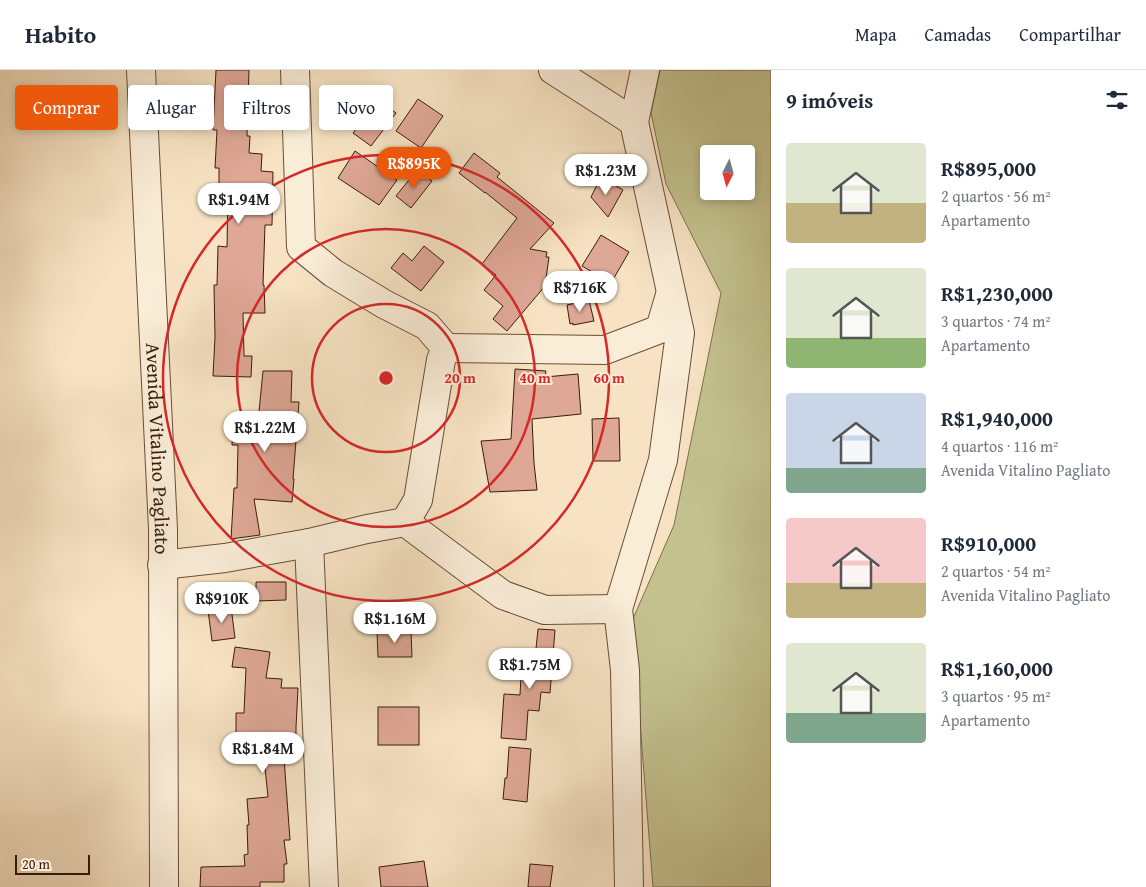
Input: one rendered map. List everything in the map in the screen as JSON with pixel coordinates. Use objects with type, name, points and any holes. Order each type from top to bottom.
[{"type":"street","name":"Avenida Vitalino Pagliato","points":[[141,70],[163,529],[164,887]]},
{"type":"street","points":[[294,70],[301,247],[333,272],[384,304],[427,326],[446,348],[605,350],[660,329],[671,294]]},
{"type":"street","points":[[553,70],[634,122]]},
{"type":"street","points":[[630,887],[625,670],[618,609],[663,460],[680,333],[634,122],[645,70]]},
{"type":"street","points":[[405,522],[418,500],[441,360],[446,348]]},
{"type":"street","points":[[162,565],[225,558],[309,543],[405,522],[503,595],[545,610],[618,609]]},
{"type":"street","points":[[309,543],[324,887]]},
{"type":"shaded area","points":[[660,70],[771,70],[771,887],[653,887],[632,621],[674,525],[721,293],[666,184],[651,113]]},
{"type":"building","points":[[216,70],[249,70],[249,85],[224,85],[224,130],[247,130],[247,136],[250,136],[249,153],[262,154],[261,171],[273,172],[272,225],[265,225],[263,285],[265,313],[243,313],[244,356],[252,356],[251,377],[213,376],[215,337],[214,285],[217,285],[218,246],[227,247],[228,187],[219,187],[219,168],[215,168],[217,130],[214,130]]},
{"type":"building","points":[[418,99],[443,116],[421,148],[396,131]]},
{"type":"building","points":[[355,130],[383,130],[371,146],[353,133]]},
{"type":"building","points":[[355,151],[397,180],[379,205],[338,178]]},
{"type":"building","points":[[474,153],[500,173],[497,177],[554,223],[530,249],[547,252],[546,257],[549,257],[545,286],[507,331],[493,319],[503,306],[484,290],[496,275],[482,264],[517,218],[459,173]]},
{"type":"building","points":[[417,170],[432,181],[411,208],[396,196]]},
{"type":"building","points":[[601,177],[623,190],[608,217],[591,197]]},
{"type":"building","points":[[601,235],[629,252],[611,283],[582,266]]},
{"type":"building","points":[[424,246],[444,262],[421,291],[391,268],[403,253],[412,261]]},
{"type":"building","points":[[589,300],[594,321],[570,324],[567,305]]},
{"type":"building","points":[[515,369],[546,371],[545,377],[578,374],[581,414],[532,419],[537,490],[490,492],[481,441],[511,439]]},
{"type":"building","points":[[263,371],[292,371],[291,402],[299,402],[292,502],[254,499],[260,535],[231,539],[234,488],[237,488],[238,445],[232,445],[233,420],[258,422]]},
{"type":"building","points":[[619,418],[620,461],[593,461],[592,419]]},
{"type":"building","points":[[256,582],[286,582],[286,600],[256,601]]},
{"type":"building","points":[[231,607],[235,638],[212,641],[208,610]]},
{"type":"building","points":[[538,629],[555,630],[550,693],[541,692],[539,711],[528,710],[526,740],[501,738],[504,694],[520,695],[521,677],[533,678]]},
{"type":"building","points":[[411,631],[412,657],[378,657],[377,632]]},
{"type":"building","points":[[235,647],[270,652],[266,678],[282,679],[281,688],[298,688],[296,758],[284,758],[290,840],[284,840],[287,864],[284,864],[284,882],[260,882],[260,887],[200,887],[201,867],[245,866],[244,855],[248,854],[247,825],[249,825],[247,799],[268,797],[264,758],[260,759],[260,748],[236,748],[236,713],[244,713],[246,668],[232,667]]},
{"type":"building","points":[[378,707],[419,707],[419,745],[378,745]]},
{"type":"building","points":[[509,747],[531,749],[527,802],[503,799],[505,778],[507,778]]},
{"type":"building","points":[[424,861],[428,887],[381,887],[379,867]]},
{"type":"building","points":[[530,864],[553,866],[550,887],[528,887]]}]
